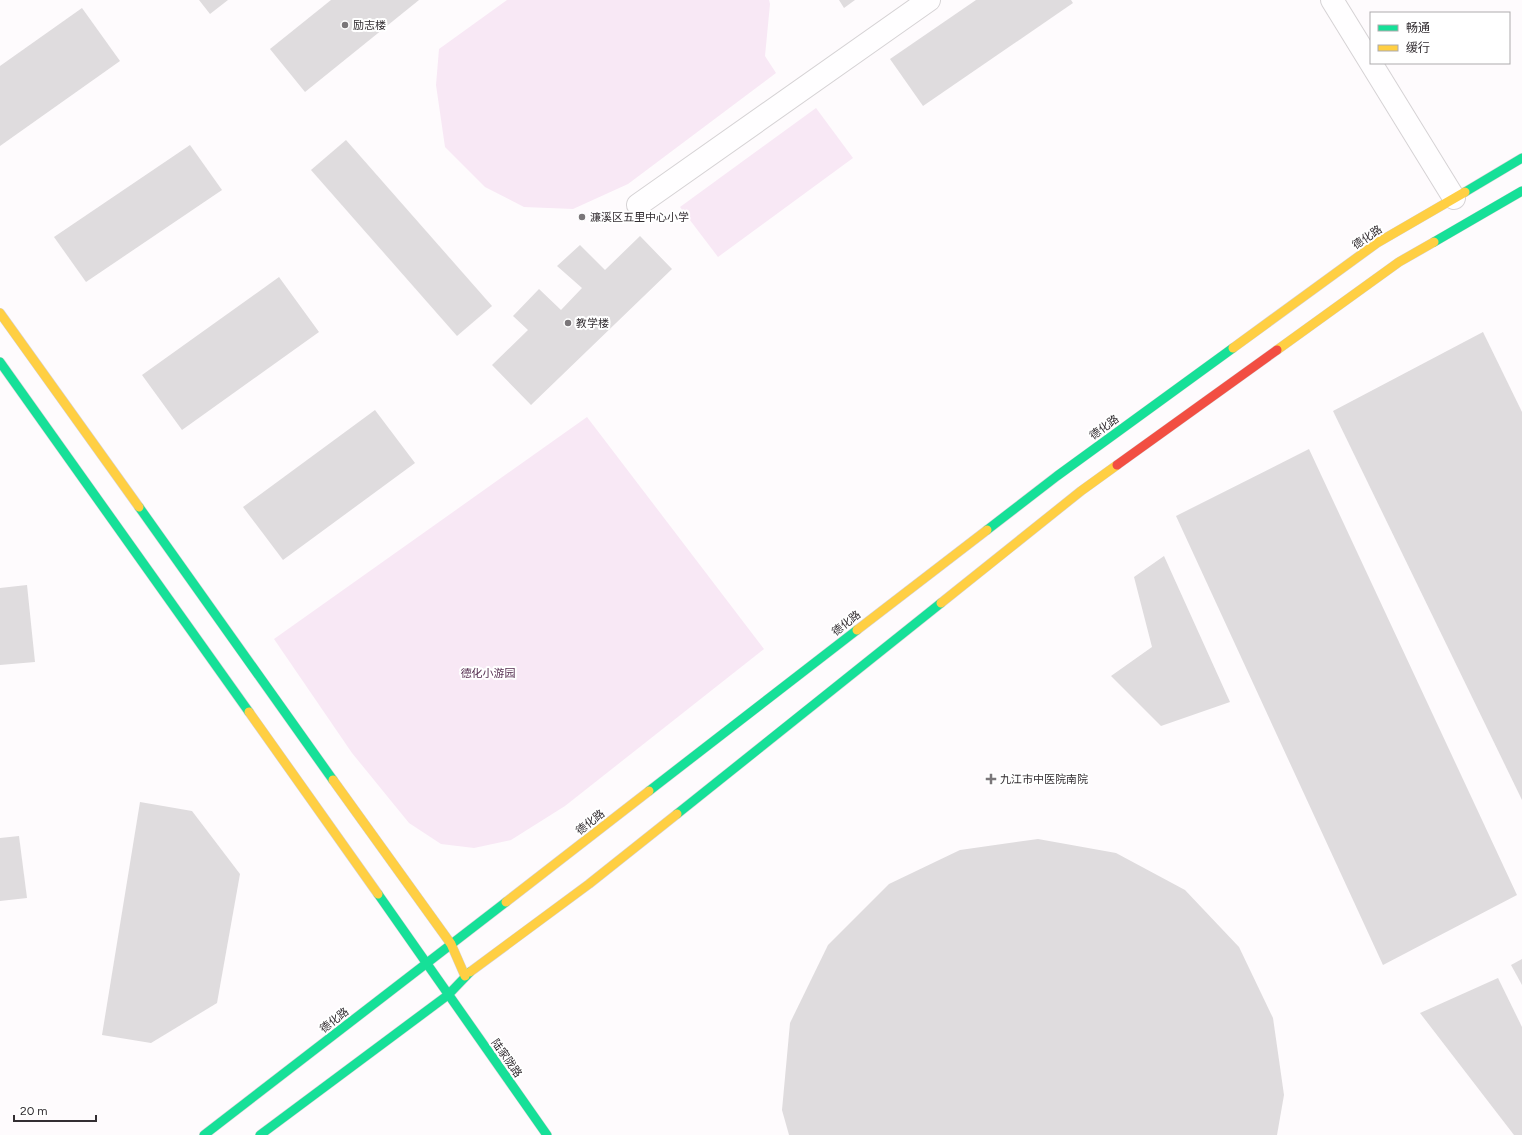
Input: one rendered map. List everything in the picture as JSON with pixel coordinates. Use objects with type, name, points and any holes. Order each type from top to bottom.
[{"type":"main road","name":"德化路","points":[[204,1135],[1057,476],[1377,243],[1522,158]]},
{"type":"main road","points":[[260,1135],[448,995],[465,976],[589,884],[1081,491],[1399,262],[1522,191]]},
{"type":"main road","points":[[0,313],[451,944],[465,976]]},
{"type":"main road","name":"陆家陇路","points":[[0,362],[289,768],[547,1135]]},
{"type":"street","points":[[638,205],[929,0]]},
{"type":"street","points":[[1332,0],[1370,62]]},
{"type":"street","points":[[1371,64],[1454,198]]},
{"type":"green space","points":[[507,0],[769,0],[770,4],[765,56],[776,73],[628,184],[573,209],[524,207],[485,187],[445,147],[436,85],[439,49]]},
{"type":"green space","points":[[816,108],[853,158],[718,257],[680,207]]},
{"type":"green space","name":"德化小游园","points":[[587,417],[764,649],[565,806],[511,840],[474,848],[441,844],[409,823],[352,753],[274,639]]},
{"type":"building","points":[[199,0],[228,0],[210,14]]},
{"type":"building","name":"励志楼","points":[[331,0],[419,0],[305,92],[270,49]]},
{"type":"building","points":[[839,0],[855,0],[844,8]]},
{"type":"building","points":[[976,0],[1071,0],[1073,3],[923,106],[890,59]]},
{"type":"building","points":[[82,8],[120,61],[0,146],[0,66]]},
{"type":"building","points":[[346,140],[492,306],[457,336],[311,170]]},
{"type":"building","points":[[190,145],[222,190],[86,282],[54,237]]},
{"type":"building","name":"教学楼","points":[[640,236],[672,269],[531,405],[492,365],[528,330],[513,316],[539,289],[561,310],[582,288],[557,266],[580,245],[605,270]]},
{"type":"building","points":[[279,277],[319,332],[182,430],[142,375]]},
{"type":"building","points":[[1483,332],[1522,412],[1522,800],[1333,411]]},
{"type":"building","points":[[375,410],[415,463],[283,560],[243,507]]},
{"type":"building","points":[[1309,449],[1517,895],[1383,965],[1176,516]]},
{"type":"building","points":[[1164,556],[1230,702],[1161,726],[1111,676],[1152,647],[1134,577]]},
{"type":"building","points":[[27,585],[35,662],[0,665],[0,588]]},
{"type":"building","points":[[140,802],[192,811],[240,874],[217,1003],[151,1043],[102,1035]]},
{"type":"building","points":[[19,836],[27,898],[0,901],[0,838]]},
{"type":"building","points":[[1038,839],[1116,853],[1185,890],[1239,947],[1273,1018],[1284,1095],[1277,1135],[789,1135],[782,1110],[790,1023],[828,945],[889,884],[960,850]]},
{"type":"building","points":[[1522,959],[1522,985],[1511,965]]},
{"type":"building","points":[[1498,978],[1522,1027],[1522,1135],[1514,1135],[1420,1013]]},
{"type":"traffic: fast","points":[[1465,192],[1522,158]]},
{"type":"traffic: fast","points":[[1434,242],[1522,191]]},
{"type":"traffic: fast","points":[[987,530],[1057,476],[1233,348]]},
{"type":"traffic: fast","points":[[0,362],[249,712]]},
{"type":"traffic: fast","points":[[139,507],[333,780]]},
{"type":"traffic: fast","points":[[677,814],[941,603]]},
{"type":"traffic: fast","points":[[649,791],[857,630]]},
{"type":"traffic: fast","points":[[378,894],[547,1135]]},
{"type":"traffic: fast","points":[[204,1135],[506,902]]},
{"type":"traffic: fast","points":[[260,1135],[448,995],[470,972]]},
{"type":"traffic: slow","points":[[1233,348],[1377,243],[1465,192]]},
{"type":"traffic: slow","points":[[1277,350],[1399,262],[1434,242]]},
{"type":"traffic: slow","points":[[0,313],[139,507]]},
{"type":"traffic: slow","points":[[941,603],[1081,491],[1117,465]]},
{"type":"traffic: slow","points":[[857,630],[987,530]]},
{"type":"traffic: slow","points":[[249,712],[378,894]]},
{"type":"traffic: slow","points":[[333,780],[451,944],[465,976]]},
{"type":"traffic: slow","points":[[506,902],[649,791]]},
{"type":"traffic: slow","points":[[470,972],[589,884],[677,814]]},
{"type":"traffic: jam","points":[[1117,465],[1277,350]]},
{"type":"place","name":"励志楼","points":[[345,25]]},
{"type":"place","name":"濂溪区五里中心小学","points":[[582,217]]},
{"type":"place","name":"教学楼","points":[[568,323]]},
{"type":"place","name":"九江市中医院南院","points":[[991,779]]}]
